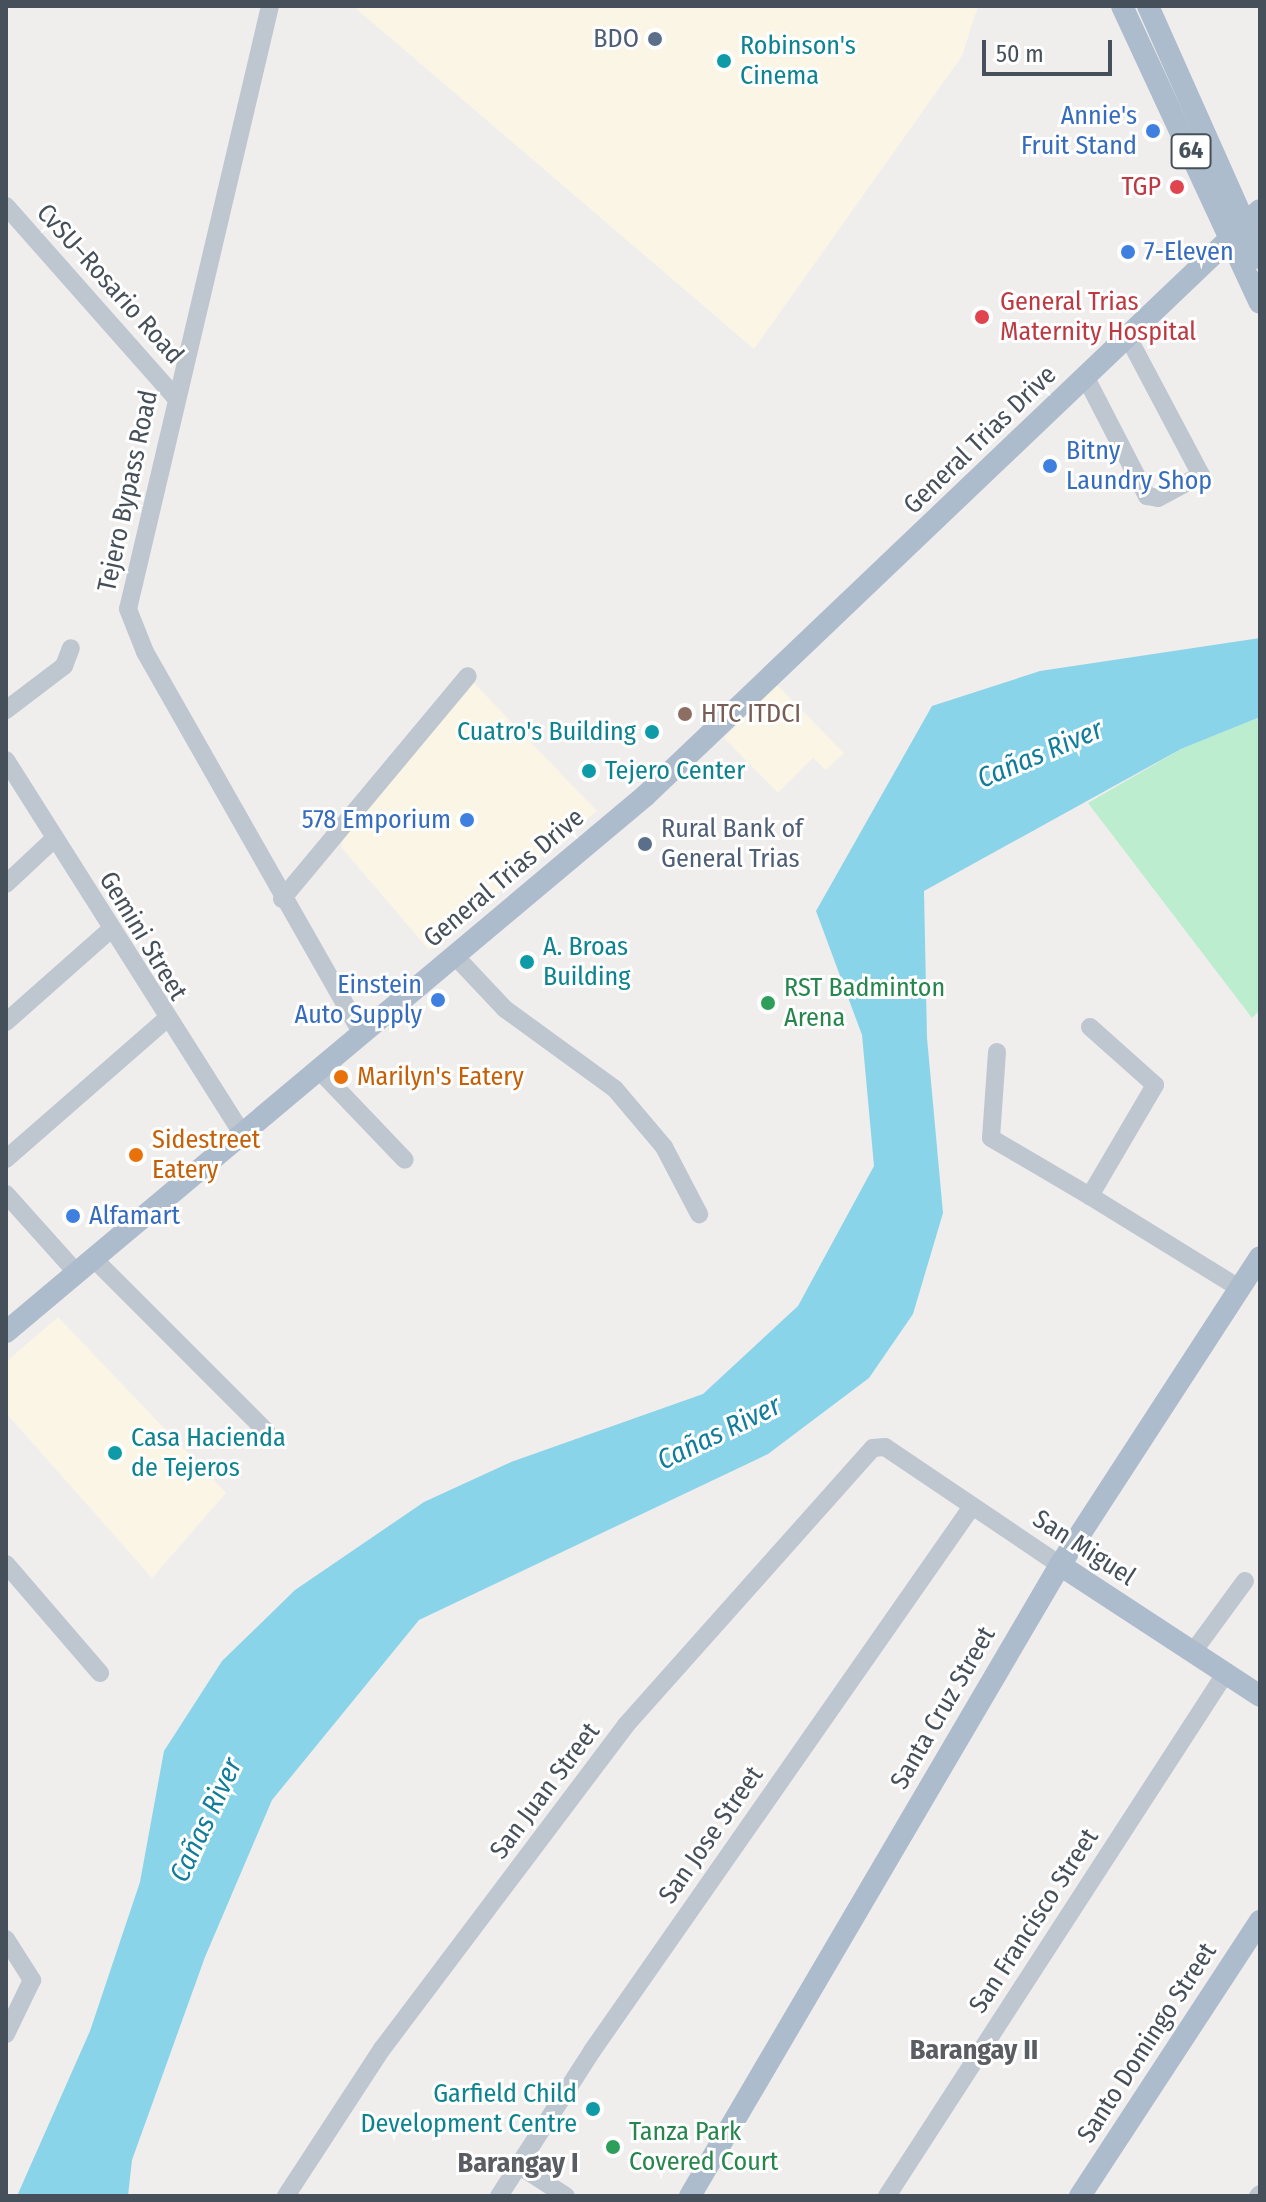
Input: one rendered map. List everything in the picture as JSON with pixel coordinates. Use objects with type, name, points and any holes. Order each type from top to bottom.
[{"type":"main road","name":"64","points":[[1122,6],[1246,225],[1260,303]]},
{"type":"main road","name":"64","points":[[1148,6],[1260,258]]},
{"type":"main road","name":"General Trias Drive","points":[[6,1332],[645,796],[1246,225]]},
{"type":"main road","name":"Santa Cruz Street","points":[[690,2196],[1060,1565],[1260,1257]]},
{"type":"main road","name":"San Miguel","points":[[1060,1565],[1260,1696]]},
{"type":"main road","name":"Santo Domingo Street","points":[[1080,2196],[1260,1921]]},
{"type":"street","name":"Tejero Bypass Road","points":[[270,6],[174,396],[128,609],[145,652],[282,899],[362,1034]]},
{"type":"street","name":"CvSU–Rosario Road","points":[[6,206],[174,396]]},
{"type":"street","points":[[1086,378],[1147,496],[1158,498],[1201,475],[1129,339]]},
{"type":"street","points":[[6,710],[64,666],[71,648]]},
{"type":"street","points":[[282,899],[468,676]]},
{"type":"street","name":"Gemini Street","points":[[6,760],[164,1021],[242,1134]]},
{"type":"street","points":[[6,884],[54,839]]},
{"type":"street","points":[[6,1022],[109,931]]},
{"type":"street","points":[[455,956],[505,1009],[615,1089],[664,1147],[699,1214]]},
{"type":"street","points":[[6,1159],[164,1021]]},
{"type":"street","points":[[1090,1027],[1155,1085],[1090,1196]]},
{"type":"street","points":[[997,1052],[991,1138],[1239,1288]]},
{"type":"street","points":[[319,1070],[405,1160]]},
{"type":"street","points":[[6,1194],[266,1431]]},
{"type":"street","name":"San Miguel","points":[[878,1445],[1060,1565]]},
{"type":"street","name":"San Juan Street","points":[[286,2196],[382,2049],[626,1725],[878,1445]]},
{"type":"street","name":"San Jose Street","points":[[499,2196],[971,1508]]},
{"type":"street","points":[[6,1564],[100,1673]]},
{"type":"street","points":[[1193,1652],[1245,1581]]},
{"type":"street","name":"San Francisco Street","points":[[887,2196],[1225,1674]]},
{"type":"street","points":[[6,1939],[32,1980],[6,2034]]},
{"type":"street","points":[[518,2165],[566,2196]]},
{"type":"shaded area","points":[[353,6],[978,6],[962,56],[754,349]]},
{"type":"shaded area","name":"578 Emporium","points":[[471,680],[597,811],[429,950],[342,848],[340,829]]},
{"type":"shaded area","points":[[777,685],[844,753],[826,770],[813,758],[778,793],[724,738]]},
{"type":"shaded area","name":"Casa Hacienda de Tejeros","points":[[58,1317],[226,1493],[152,1578],[6,1413],[6,1362]]},
{"type":"green space","points":[[1260,717],[1260,1010],[1252,1018],[1088,803],[1181,749]]},
{"type":"water","name":"Cañas River","points":[[1260,638],[1260,717],[1181,749],[924,891],[927,1038],[943,1213],[913,1314],[869,1378],[768,1454],[419,1620],[272,1800],[205,1957],[132,2160],[128,2196],[17,2196],[90,2031],[140,1882],[164,1751],[222,1661],[295,1590],[424,1502],[511,1462],[703,1394],[798,1306],[874,1166],[862,1035],[816,911],[932,706],[1040,671]]},
{"type":"place","name":"BDO","points":[[655,39]]},
{"type":"place","name":"Robinson's Cinema","points":[[724,61]]},
{"type":"place","name":"Annie's Fruit Stand","points":[[1153,131]]},
{"type":"place","name":"TGP","points":[[1177,187]]},
{"type":"place","name":"7-Eleven","points":[[1128,252]]},
{"type":"place","name":"General Trias Maternity Hospital","points":[[982,317]]},
{"type":"place","name":"Bitny Laundry Shop","points":[[1050,466]]},
{"type":"place","name":"HTC ITDCI","points":[[685,714]]},
{"type":"place","name":"Cuatro's Building","points":[[652,732]]},
{"type":"place","name":"Tejero Center","points":[[589,771]]},
{"type":"place","name":"578 Emporium","points":[[467,820]]},
{"type":"place","name":"Rural Bank of General Trias","points":[[645,844]]},
{"type":"place","name":"A. Broas Building","points":[[527,962]]},
{"type":"place","name":"Einstein Auto Supply","points":[[438,1000]]},
{"type":"place","name":"RST Badminton Arena","points":[[768,1003]]},
{"type":"place","name":"Marilyn's Eatery","points":[[341,1077]]},
{"type":"place","name":"Sidestreet Eatery","points":[[136,1155]]},
{"type":"place","name":"Alfamart","points":[[73,1216]]},
{"type":"place","name":"Casa Hacienda de Tejeros","points":[[115,1453]]},
{"type":"place","name":"Garfield Child Development Centre","points":[[593,2109]]},
{"type":"place","name":"Tanza Park Covered Court","points":[[613,2147]]},
{"type":"district","name":"Barangay II","points":[[974,2050]]},
{"type":"district","name":"Barangay I","points":[[518,2163]]}]
